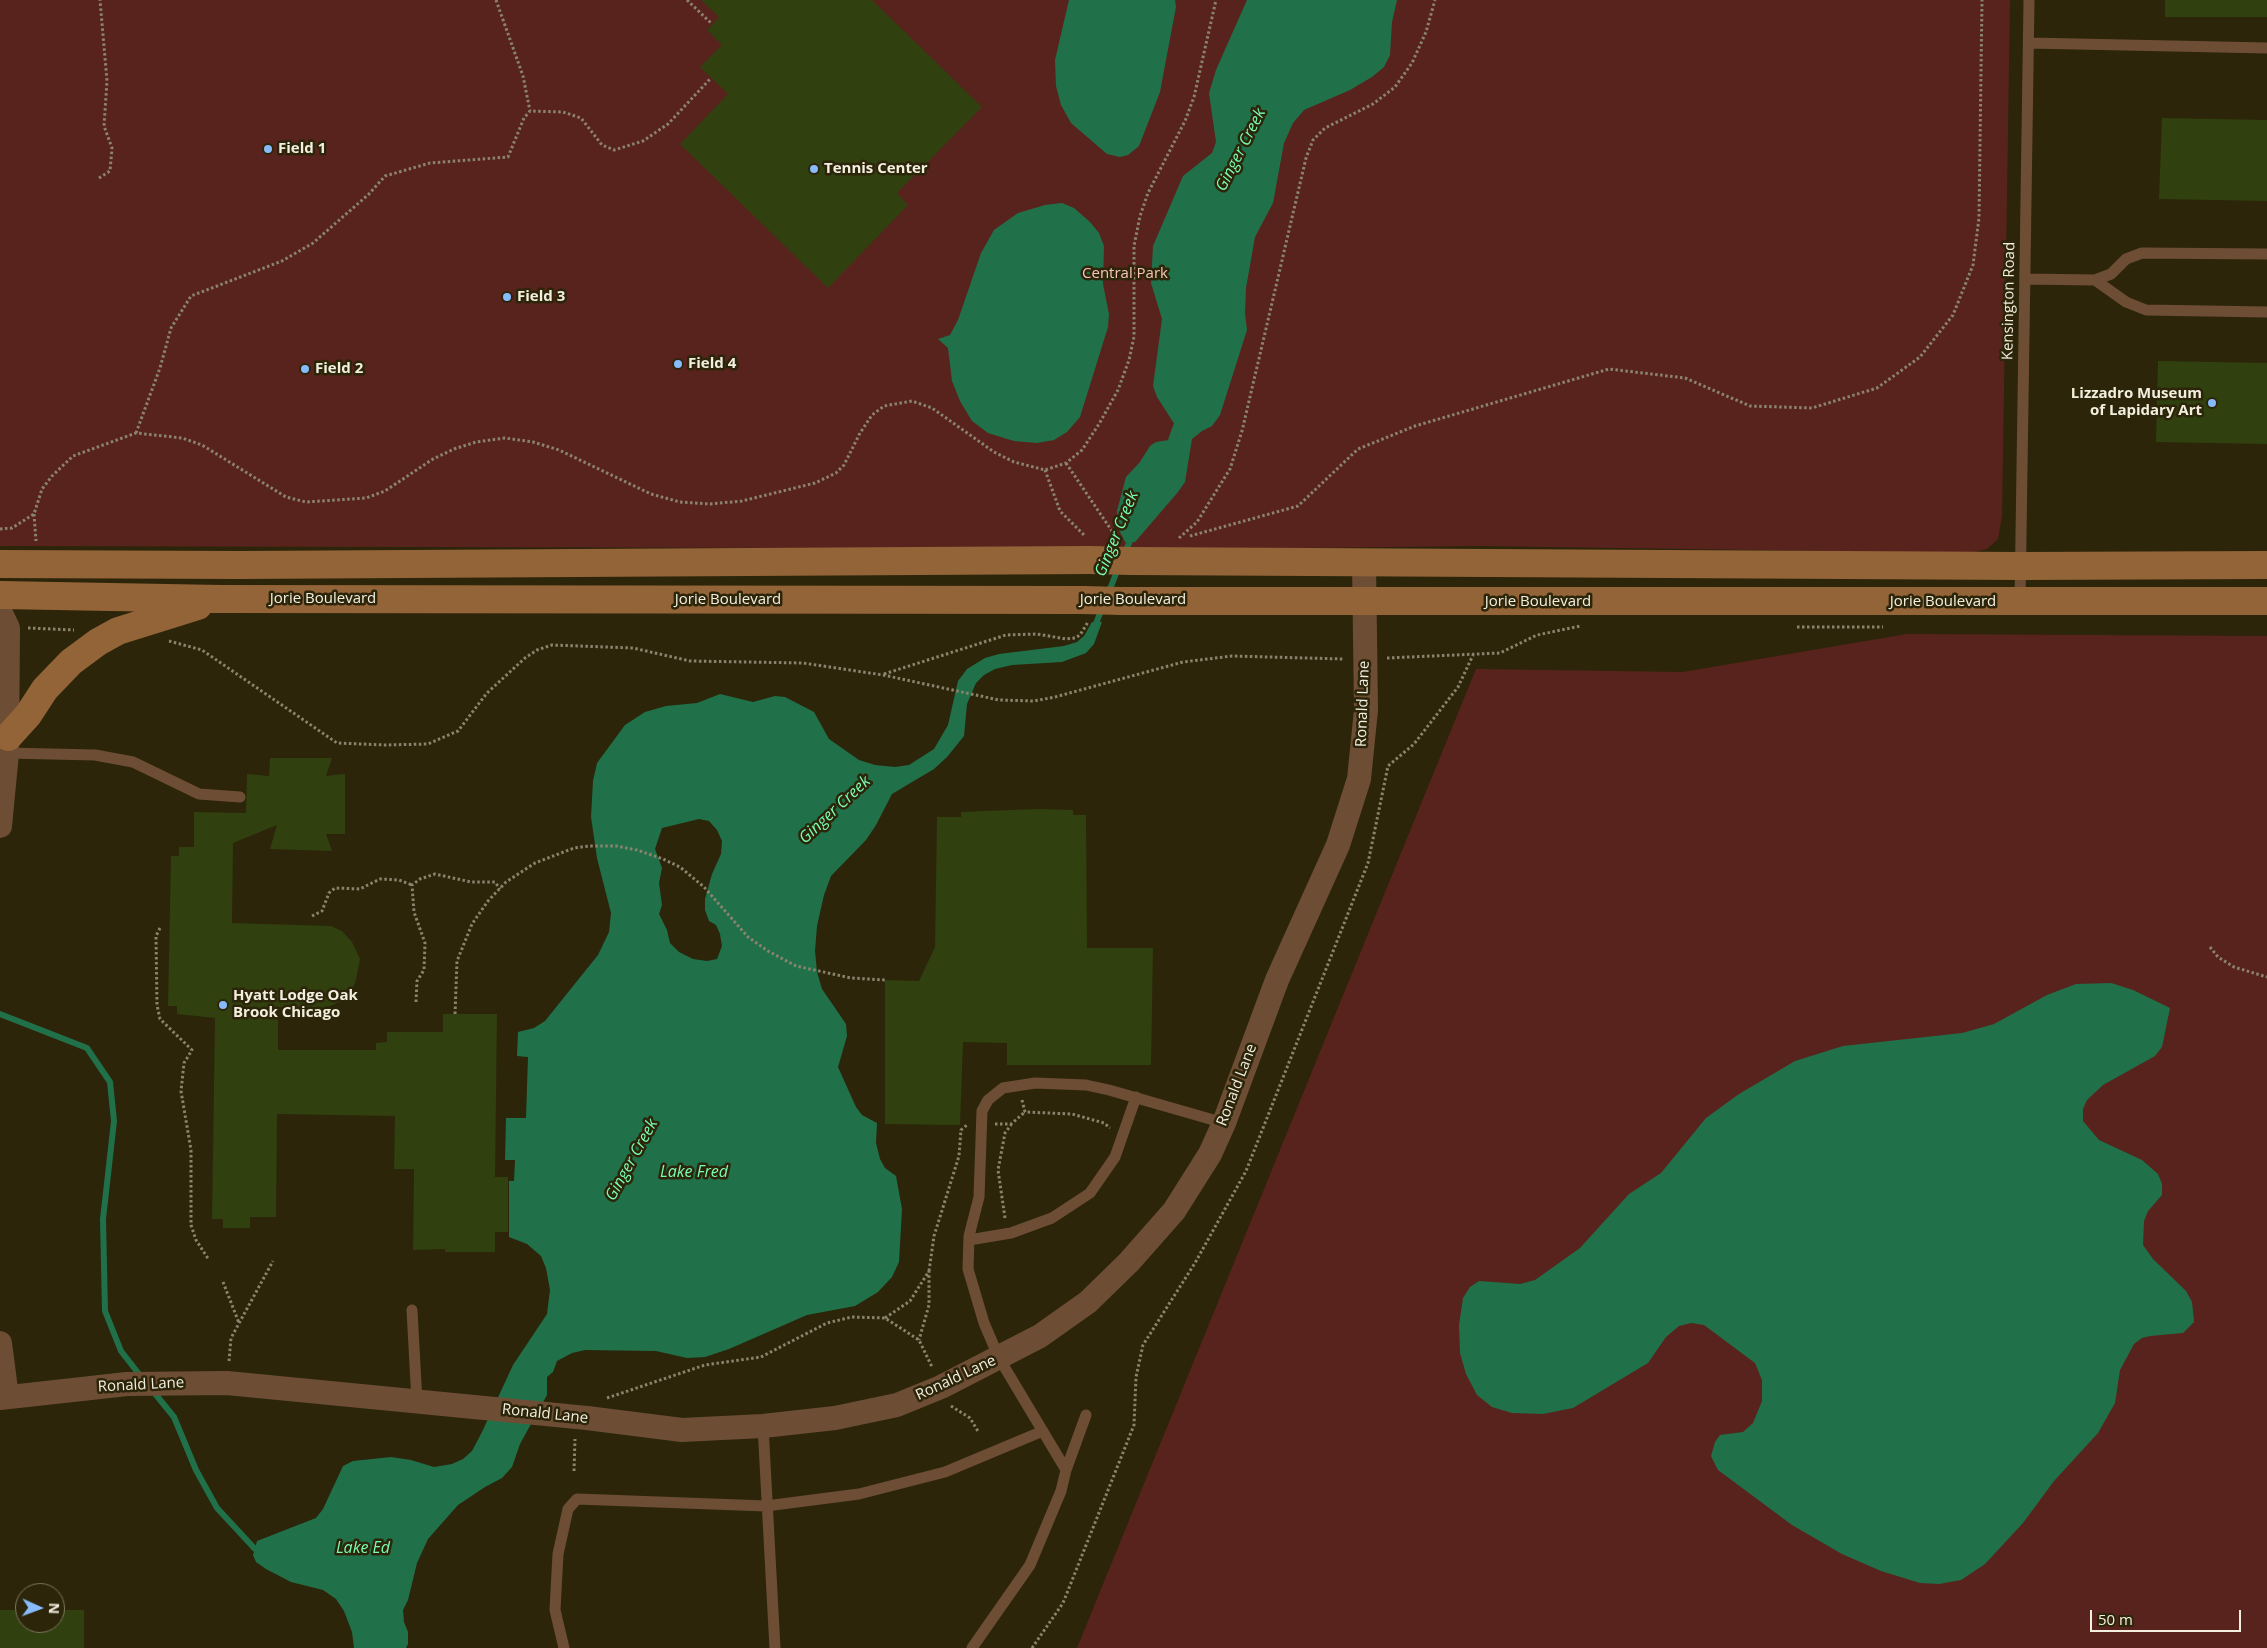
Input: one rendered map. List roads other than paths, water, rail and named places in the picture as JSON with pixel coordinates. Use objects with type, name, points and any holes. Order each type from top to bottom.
[{"type":"main road","points":[[0,564],[258,565],[1088,550],[1364,562],[2021,566],[2267,565]]},
{"type":"main road","name":"Jorie Boulevard","points":[[0,595],[1086,611],[1120,600],[1364,602],[2267,601]]},
{"type":"main road","points":[[8,745],[46,689],[71,662],[98,642],[118,630],[222,599]]},
{"type":"street","name":"Ronald Lane","points":[[4,1397],[127,1384],[227,1383],[474,1407],[568,1425],[682,1430],[763,1426],[835,1418],[897,1405],[941,1387],[1040,1336],[1088,1302],[1130,1262],[1174,1211],[1210,1154],[1224,1123],[1277,980],[1338,845],[1359,779],[1366,710],[1364,562]]},
{"type":"street","points":[[0,826],[8,745],[4,620]]},
{"type":"street","points":[[0,1343],[4,1397]]},
{"type":"lane","name":"Kensington Road","points":[[2020,602],[2029,0]]},
{"type":"lane","points":[[2028,43],[2267,48]]},
{"type":"lane","points":[[2025,279],[2095,280],[2111,274],[2126,259],[2142,253],[2267,254]]},
{"type":"lane","points":[[2095,280],[2126,302],[2146,310],[2267,312]]},
{"type":"lane","points":[[8,745],[95,755],[132,762],[199,794],[240,797]]},
{"type":"lane","points":[[1066,1470],[1000,1358],[984,1323],[968,1269],[969,1240],[978,1197],[982,1111],[988,1100],[1002,1088],[1019,1084],[1086,1086],[1136,1097],[1224,1123]]},
{"type":"lane","points":[[969,1240],[1011,1233],[1052,1218],[1090,1193],[1115,1157],[1136,1097]]},
{"type":"lane","points":[[412,1310],[417,1402]]},
{"type":"lane","points":[[972,1648],[1030,1565],[1061,1491],[1066,1470],[1086,1415]]},
{"type":"lane","points":[[763,1426],[775,1648]]},
{"type":"lane","points":[[564,1648],[555,1610],[558,1554],[568,1509],[577,1499],[766,1506],[859,1494],[945,1472],[1043,1432]]},
{"type":"water","points":[[1069,0],[1175,0],[1176,7],[1160,92],[1139,146],[1128,155],[1120,157],[1107,154],[1071,123],[1061,105],[1056,86],[1055,60]]},
{"type":"water","points":[[1247,0],[1397,0],[1392,22],[1390,55],[1384,67],[1372,77],[1350,90],[1304,110],[1293,123],[1284,143],[1273,203],[1255,237],[1246,288],[1245,314],[1247,330],[1220,415],[1212,426],[1192,439],[1185,482],[1178,492],[1135,542],[1125,542],[1117,526],[1117,511],[1126,477],[1140,462],[1150,446],[1156,442],[1169,440],[1176,436],[1177,428],[1157,397],[1153,386],[1162,319],[1151,283],[1153,246],[1183,176],[1212,153],[1216,142],[1209,93],[1216,70]]},
{"type":"water","points":[[1062,203],[1074,208],[1090,222],[1099,233],[1104,246],[1103,284],[1109,314],[1108,327],[1080,417],[1067,432],[1054,440],[1037,443],[1014,441],[988,433],[972,421],[960,401],[952,381],[948,348],[938,339],[950,335],[958,320],[981,253],[994,230],[1018,213],[1045,205]]},
{"type":"water","name":"Lake Fred","points":[[1092,622],[1102,622],[1094,644],[1086,653],[1062,662],[1012,665],[995,669],[984,675],[976,683],[967,704],[964,736],[947,757],[934,769],[892,794],[866,840],[831,876],[824,895],[817,926],[815,951],[817,972],[822,989],[846,1024],[847,1036],[838,1067],[856,1107],[862,1115],[877,1123],[876,1143],[880,1159],[885,1168],[896,1176],[902,1209],[899,1262],[892,1277],[878,1292],[855,1306],[807,1315],[729,1349],[705,1357],[687,1358],[656,1351],[585,1350],[572,1353],[557,1361],[553,1372],[547,1377],[547,1395],[520,1444],[512,1467],[502,1478],[458,1505],[428,1539],[417,1563],[408,1600],[403,1610],[404,1622],[408,1632],[406,1648],[354,1648],[352,1632],[344,1611],[336,1599],[323,1590],[291,1582],[266,1569],[256,1562],[253,1555],[257,1541],[316,1518],[323,1509],[343,1466],[353,1461],[391,1457],[411,1460],[434,1467],[452,1464],[463,1459],[472,1451],[513,1365],[547,1314],[550,1290],[546,1268],[541,1256],[527,1244],[509,1237],[509,1181],[514,1181],[515,1160],[505,1160],[506,1118],[526,1118],[528,1057],[517,1056],[518,1032],[534,1028],[545,1021],[598,955],[609,932],[611,913],[597,858],[591,817],[593,781],[597,763],[625,725],[645,712],[666,706],[697,703],[720,694],[753,702],[775,696],[785,697],[814,712],[829,739],[859,760],[875,765],[895,767],[909,765],[934,749],[948,725],[958,681],[967,669],[985,658],[999,654],[1064,646],[1077,642],[1084,636]],"holes":[[[699,819],[709,821],[717,830],[722,841],[721,854],[712,874],[705,899],[705,910],[709,921],[716,925],[722,946],[717,959],[707,961],[693,959],[679,952],[670,943],[667,930],[659,914],[662,905],[659,883],[662,868],[655,849],[662,828]]]},
{"type":"water","points":[[2111,983],[2133,990],[2170,1008],[2162,1047],[2155,1056],[2103,1085],[2087,1100],[2083,1109],[2083,1121],[2099,1140],[2142,1160],[2158,1174],[2162,1184],[2162,1195],[2148,1211],[2144,1221],[2143,1245],[2153,1259],[2186,1291],[2192,1302],[2194,1322],[2183,1333],[2150,1336],[2142,1338],[2134,1344],[2120,1370],[2115,1403],[2098,1433],[2054,1481],[2023,1523],[1985,1564],[1961,1580],[1939,1584],[1920,1583],[1881,1571],[1842,1554],[1792,1525],[1718,1470],[1711,1456],[1715,1442],[1720,1435],[1743,1432],[1753,1423],[1762,1401],[1762,1380],[1755,1363],[1704,1325],[1691,1323],[1679,1326],[1666,1337],[1648,1363],[1573,1408],[1543,1414],[1512,1413],[1492,1407],[1477,1395],[1466,1374],[1460,1353],[1459,1325],[1463,1298],[1470,1287],[1479,1281],[1520,1284],[1535,1280],[1580,1248],[1629,1194],[1661,1173],[1706,1118],[1739,1094],[1795,1061],[1843,1046],[1962,1033],[1994,1024],[2047,995],[2076,984]]},
{"type":"waterway","name":"Ginger Creek","points":[[1169,446],[1179,418]]},
{"type":"waterway","name":"Ginger Creek","points":[[1124,555],[1133,534]]},
{"type":"waterway","name":"Ginger Creek","points":[[1108,594],[1119,566]]},
{"type":"waterway","name":"Ginger Creek","points":[[1094,629],[1102,608]]},
{"type":"waterway","points":[[0,1014],[87,1048],[110,1082],[114,1121],[103,1219],[105,1311],[121,1351],[142,1378]]},
{"type":"waterway","points":[[152,1390],[174,1417],[196,1470],[217,1508],[255,1549]]},
{"type":"place","name":"Field 1","points":[[268,149]]},
{"type":"place","name":"Tennis Center","points":[[814,169]]},
{"type":"place","name":"Field 3","points":[[507,297]]},
{"type":"place","name":"Field 4","points":[[678,364]]},
{"type":"place","name":"Field 2","points":[[305,369]]},
{"type":"place","name":"Lizzadro Museum of Lapidary Art","points":[[2212,403]]},
{"type":"place","name":"Hyatt Lodge Oak Brook Chicago","points":[[223,1005]]},
{"type":"park label","name":"Central Park","points":[[1125,274]]},
{"type":"water label","name":"Lake Ed","points":[[363,1548]]}]
